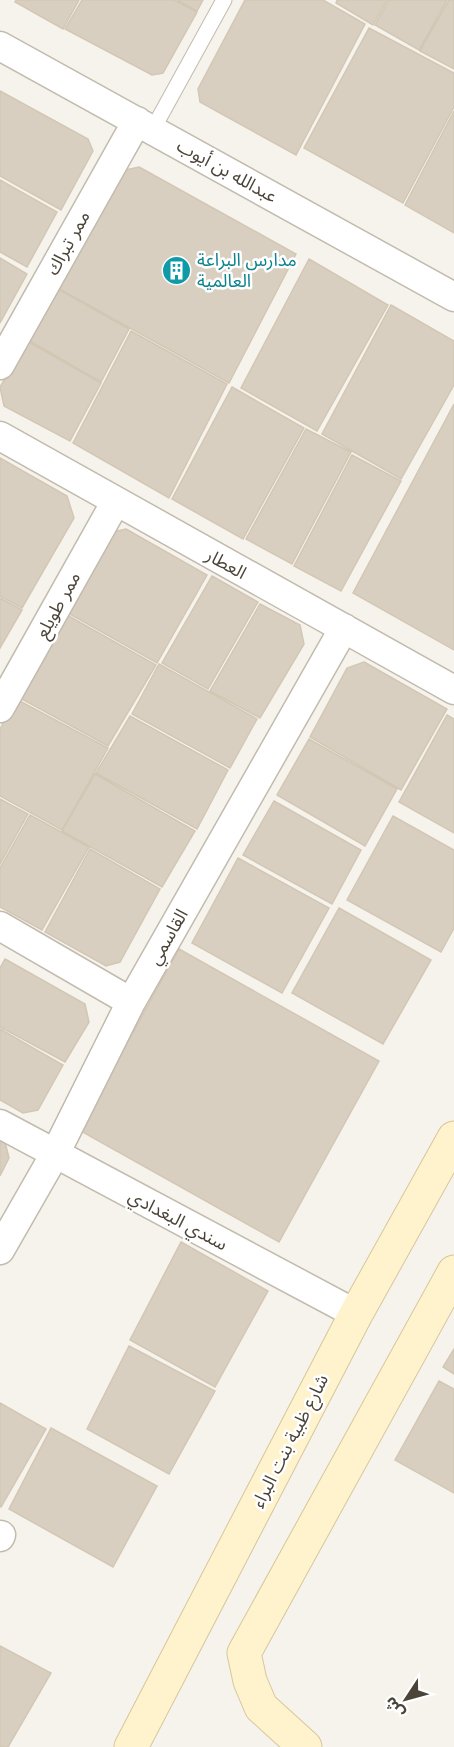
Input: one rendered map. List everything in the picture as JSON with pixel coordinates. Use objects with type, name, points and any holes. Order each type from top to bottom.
[{"type":"street","name":"عبدالله بن أيوب","points":[[0,46],[454,297]]},
{"type":"street","name":"ممر تبراك","points":[[0,365],[145,125]]},
{"type":"street","name":"العطار","points":[[0,436],[115,503],[454,690]]},
{"type":"street","name":"ممر طويلع","points":[[0,708],[115,503]]},
{"type":"street","name":"القاسمي","points":[[0,1250],[55,1154],[131,1002],[344,628]]},
{"type":"street","points":[[0,926],[131,1002]]},
{"type":"street","name":"سندي البغدادي","points":[[0,1124],[356,1314]]},
{"type":"street","name":"شارع ظبية بنت البراء","points":[[130,1747],[356,1314],[454,1138]]},
{"type":"street","points":[[305,1747],[261,1707],[250,1681],[244,1653],[454,1272]]},
{"type":"lane","name":"ممر تبراك","points":[[145,125],[224,0]]},
{"type":"building","points":[[16,0],[79,0],[63,29],[15,2]]},
{"type":"building","points":[[82,0],[174,0],[197,12],[163,73],[152,75],[65,29]]},
{"type":"building","points":[[177,0],[203,0],[197,11]]},
{"type":"building","points":[[245,0],[323,0],[365,24],[296,155],[200,102],[198,89]]},
{"type":"building","points":[[337,0],[387,0],[373,25],[336,3]]},
{"type":"building","points":[[389,0],[447,0],[419,50],[375,25]]},
{"type":"building","points":[[449,0],[454,0],[454,69],[420,51]]},
{"type":"building","points":[[369,28],[454,73],[454,107],[403,203],[304,148]]},
{"type":"building","points":[[0,91],[88,139],[93,151],[61,210],[0,176]]},
{"type":"building","points":[[454,111],[454,233],[405,205]]},
{"type":"building","name":"مدارس البراعة العالمية","points":[[139,167],[296,254],[229,383],[56,287],[121,171]]},
{"type":"building","points":[[0,180],[57,212],[27,267],[0,252]]},
{"type":"building","points":[[0,258],[27,274],[0,323]]},
{"type":"building","points":[[309,259],[388,305],[317,431],[241,388]]},
{"type":"building","points":[[56,288],[129,329],[101,382],[28,340]]},
{"type":"building","points":[[391,305],[454,341],[454,385],[401,479],[322,434]]},
{"type":"building","points":[[131,331],[227,384],[169,498],[73,443]]},
{"type":"building","points":[[27,341],[101,383],[70,441],[4,406],[0,387]]},
{"type":"building","points":[[232,387],[304,428],[243,539],[172,499]]},
{"type":"building","points":[[454,404],[454,650],[353,593]]},
{"type":"building","points":[[306,429],[351,452],[292,564],[246,539]]},
{"type":"building","points":[[352,455],[401,481],[341,591],[294,566]]},
{"type":"building","points":[[0,458],[67,496],[74,518],[22,608],[0,596]]},
{"type":"building","points":[[126,529],[207,575],[157,663],[66,612],[113,532]]},
{"type":"building","points":[[212,576],[258,602],[208,689],[162,663]]},
{"type":"building","points":[[0,598],[22,610],[0,648]]},
{"type":"building","points":[[260,604],[300,625],[304,644],[260,718],[210,691]]},
{"type":"building","points":[[65,614],[156,665],[108,746],[18,697]]},
{"type":"building","points":[[364,662],[447,709],[401,790],[310,737],[347,668]]},
{"type":"building","points":[[159,664],[257,719],[230,768],[132,714]]},
{"type":"building","points":[[16,699],[108,748],[62,830],[0,796],[0,729]]},
{"type":"building","points":[[447,715],[454,719],[454,833],[399,802]]},
{"type":"building","points":[[130,716],[228,770],[197,829],[96,773]]},
{"type":"building","points":[[309,739],[397,789],[365,846],[277,795]]},
{"type":"building","points":[[95,774],[195,831],[162,887],[62,831]]},
{"type":"building","points":[[0,799],[28,814],[0,864]]},
{"type":"building","points":[[274,801],[361,850],[332,904],[243,855]]},
{"type":"building","points":[[30,815],[89,847],[42,930],[0,907],[0,868]]},
{"type":"building","points":[[393,816],[454,850],[454,928],[441,952],[347,900]]},
{"type":"building","points":[[90,849],[160,889],[120,962],[106,966],[45,932]]},
{"type":"building","points":[[238,858],[329,908],[282,993],[192,943]]},
{"type":"building","points":[[339,908],[431,960],[383,1044],[292,993]]},
{"type":"building","points":[[179,949],[379,1061],[279,1242],[79,1130]]},
{"type":"building","points":[[5,959],[85,1004],[89,1022],[65,1062],[0,1027],[0,968]]},
{"type":"building","points":[[0,1029],[63,1065],[38,1110],[23,1113],[0,1100]]},
{"type":"building","points":[[0,1136],[4,1138],[9,1158],[0,1176]]},
{"type":"building","points":[[181,1242],[268,1291],[215,1387],[130,1340]]},
{"type":"building","points":[[129,1346],[215,1391],[169,1474],[87,1429]]},
{"type":"building","points":[[454,1349],[454,1374],[443,1367]]},
{"type":"building","points":[[439,1381],[454,1389],[454,1493],[395,1460]]},
{"type":"building","points":[[0,1403],[46,1429],[1,1507],[0,1506]]},
{"type":"building","points":[[51,1428],[157,1486],[113,1567],[9,1509]]},
{"type":"building","points":[[0,1646],[51,1673],[8,1747],[0,1747]]},
{"type":"place","name":"مدارس البراعة العالمية","points":[[176,270]]}]
